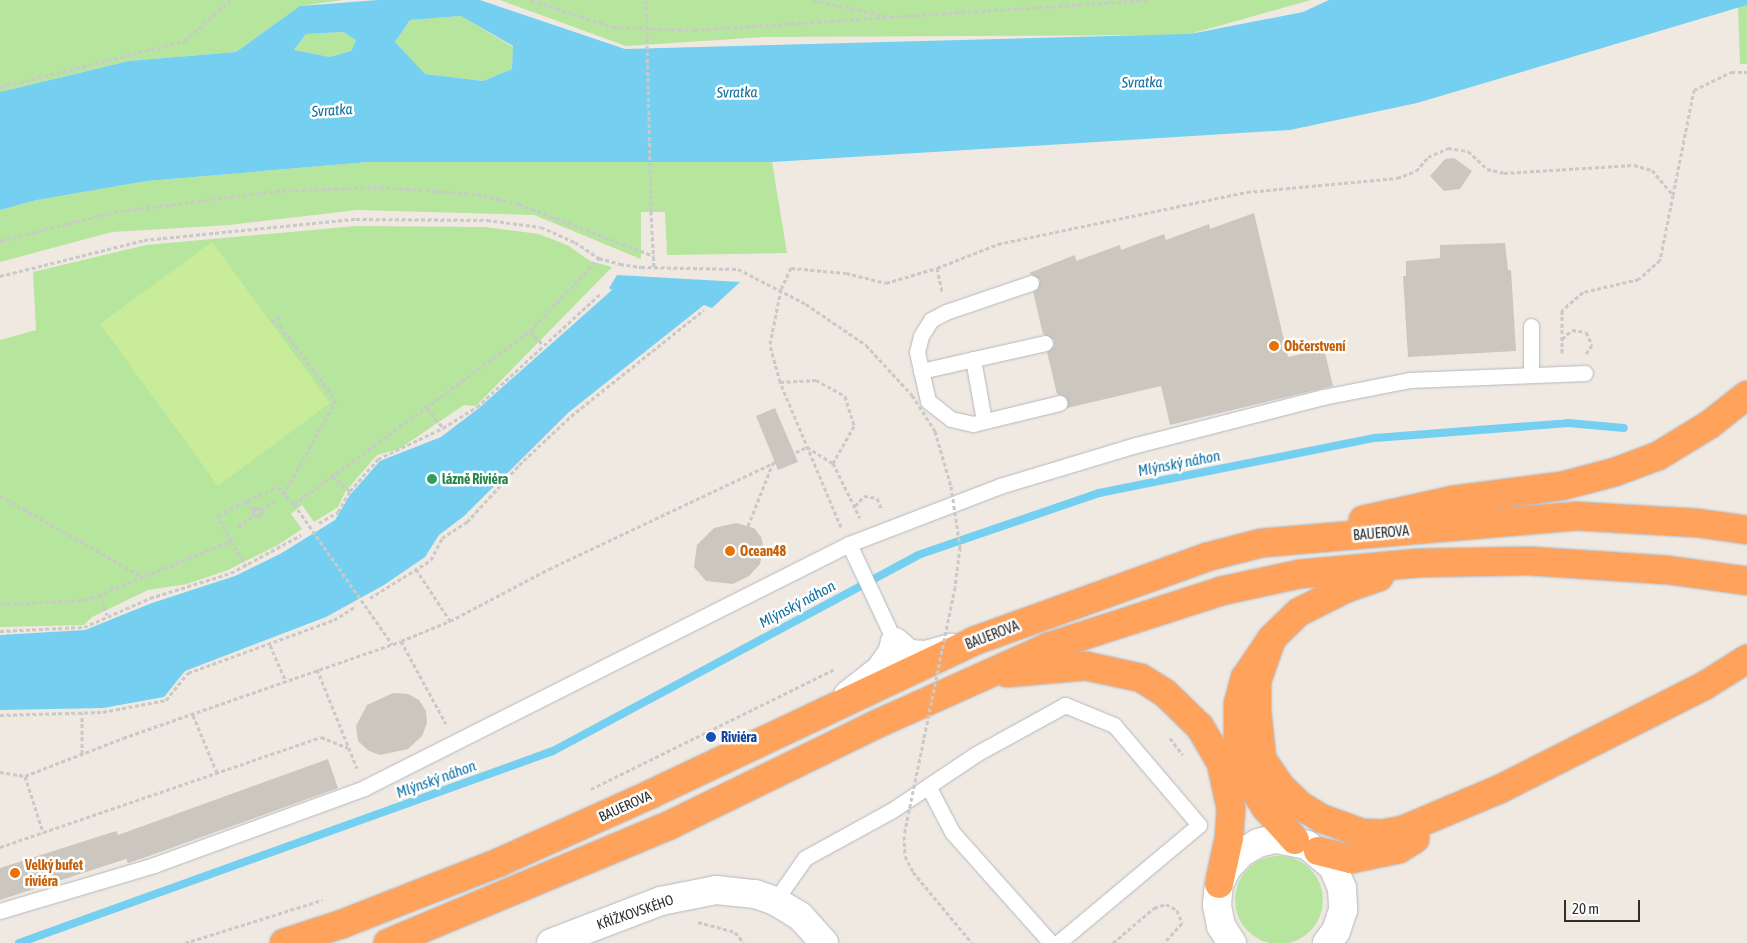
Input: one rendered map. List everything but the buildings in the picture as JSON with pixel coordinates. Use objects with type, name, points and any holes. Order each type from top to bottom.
[{"type":"highway","points":[[1262,543],[1454,500],[1562,486],[1615,472],[1658,456],[1709,425],[1747,396]]},
{"type":"highway","name":"BAUEROVA","points":[[284,943],[342,924],[500,862],[974,641],[1166,570],[1207,557],[1262,543],[1575,516],[1696,523],[1747,530]]},
{"type":"highway","points":[[388,943],[670,824],[986,674],[1048,647],[1221,591],[1300,574],[1418,563],[1539,562],[1667,570],[1747,581]]},
{"type":"highway","points":[[1418,563],[1347,588],[1298,612],[1272,638],[1245,678],[1238,704],[1238,741],[1247,776],[1266,808],[1307,846],[1351,859],[1399,849],[1500,788]]},
{"type":"highway","points":[[1272,638],[1257,681],[1257,712],[1262,759],[1280,786],[1301,806],[1323,819],[1362,833],[1382,834],[1403,830],[1500,788],[1606,737],[1704,686],[1747,659]]},
{"type":"highway","points":[[986,674],[1086,666],[1141,678],[1165,692],[1200,727],[1221,763],[1230,809],[1229,838],[1219,884]]},
{"type":"street","points":[[831,709],[880,670],[892,653],[895,642],[909,654],[926,655],[974,641]]},
{"type":"street","points":[[1232,943],[1221,926],[1217,905],[1219,884],[1228,867],[1241,852],[1258,843],[1276,839],[1307,846],[1333,867],[1342,888],[1343,910],[1336,931],[1327,943]]},
{"type":"street","name":"KŘÍŽKOVSKÉHO","points":[[551,943],[661,901],[716,890],[775,901],[800,916],[824,943]]},
{"type":"lane","points":[[1031,283],[946,312],[931,320],[921,336],[917,352],[921,371],[928,400],[951,419],[973,424],[1059,403]]},
{"type":"lane","points":[[1531,374],[1532,326]]},
{"type":"lane","points":[[921,371],[1045,343]]},
{"type":"lane","points":[[973,359],[984,421]]},
{"type":"lane","points":[[0,912],[154,865],[364,788],[849,544],[1000,486],[1136,445],[1323,397],[1410,380],[1561,372],[1585,373]]},
{"type":"lane","points":[[849,544],[895,642]]},
{"type":"lane","points":[[775,901],[806,858],[928,786],[976,754],[1065,705],[1114,725],[1199,825],[1058,943]]},
{"type":"lane","points":[[928,786],[952,832],[1052,943]]},
{"type":"path","points":[[0,87],[184,41],[231,0]]},
{"type":"path","points":[[530,0],[612,27],[694,30],[1147,0]]},
{"type":"path","points":[[646,0],[654,268]]},
{"type":"path","points":[[813,0],[890,17]]},
{"type":"path","points":[[1561,372],[1562,310],[1584,292],[1639,279],[1660,260],[1694,90],[1731,72],[1747,72]]},
{"type":"path","points":[[849,544],[780,382],[770,344],[781,289],[791,268],[846,273],[886,283],[937,268],[998,244],[1247,192],[1397,178],[1416,171],[1428,157],[1448,148],[1468,151],[1487,168],[1504,173],[1634,165],[1652,170],[1673,195]]},
{"type":"path","points":[[0,241],[114,212],[276,192],[380,187],[468,192],[519,204],[654,256]]},
{"type":"path","points":[[0,276],[144,240],[356,219],[486,220],[541,227],[574,242],[599,258],[654,268],[738,269],[781,289],[866,345],[912,395],[935,431],[952,486],[960,547],[955,587],[904,836],[905,856],[913,872],[972,943]]},
{"type":"path","points":[[294,504],[530,331],[599,258]]},
{"type":"path","points":[[937,268],[946,312]]},
{"type":"path","points":[[319,523],[338,512],[350,491],[378,459],[443,428],[477,406],[602,293]]},
{"type":"path","points":[[370,598],[431,560],[442,538],[467,522],[519,465],[571,416],[704,310]]},
{"type":"path","points":[[271,322],[278,316],[280,326],[336,400],[284,494]]},
{"type":"path","points":[[1562,339],[1572,330],[1586,332],[1592,345],[1585,357],[1578,358]]},
{"type":"path","points":[[530,331],[543,345]]},
{"type":"path","points":[[1562,349],[1566,354]]},
{"type":"path","points":[[780,382],[816,380],[846,396],[854,426],[833,463]]},
{"type":"path","points":[[427,408],[443,428]]},
{"type":"path","points":[[0,772],[25,776],[286,682],[317,669],[401,641],[450,621],[549,569],[807,446]]},
{"type":"path","points":[[807,446],[833,463],[855,506],[866,536]]},
{"type":"path","points":[[748,526],[773,462]]},
{"type":"path","points":[[332,476],[350,491]]},
{"type":"path","points":[[246,566],[218,515],[246,500],[277,487],[294,504],[392,644]]},
{"type":"path","points":[[0,496],[143,577]]},
{"type":"path","points":[[855,506],[864,496],[877,498],[882,510],[878,516]]},
{"type":"path","points":[[246,500],[254,515]]},
{"type":"path","points":[[253,510],[260,510],[277,500]]},
{"type":"path","points":[[238,527],[254,515],[259,516],[260,510]]},
{"type":"path","points":[[860,520],[867,520]]},
{"type":"path","points":[[0,631],[84,627],[108,615],[246,566],[301,535]]},
{"type":"path","points":[[0,604],[85,600],[231,541]]},
{"type":"path","points":[[416,569],[450,621]]},
{"type":"path","points":[[100,594],[108,615]]},
{"type":"path","points":[[0,715],[82,713],[166,700],[188,673],[334,620],[356,606]]},
{"type":"path","points":[[401,641],[455,742]]},
{"type":"path","points":[[270,644],[286,682]]},
{"type":"path","points":[[586,792],[838,668]]},
{"type":"path","points":[[317,669],[364,788]]},
{"type":"path","points":[[82,713],[82,754]]},
{"type":"path","points":[[193,716],[217,773]]},
{"type":"path","points":[[0,847],[321,737],[348,748]]},
{"type":"path","points":[[25,776],[43,832]]},
{"type":"path","points":[[185,943],[332,897]]},
{"type":"path","points":[[1112,943],[1154,908],[1166,904],[1177,910],[1182,923],[1164,943]]},
{"type":"path","points":[[691,921],[710,923],[735,932],[744,943]]},
{"type":"green space","points":[[0,0],[343,0],[300,6],[236,52],[129,61],[0,92]]},
{"type":"green space","points":[[500,0],[1311,0],[1186,35],[765,37],[626,46]]},
{"type":"green space","points":[[1747,5],[1747,64],[1740,64],[1738,7]]},
{"type":"green space","points":[[461,16],[513,47],[512,69],[483,81],[424,74],[395,42],[410,20]]},
{"type":"green space","points":[[343,32],[356,40],[351,51],[330,57],[294,50],[306,34]]},
{"type":"green space","points":[[368,162],[772,162],[787,253],[667,255],[665,212],[641,212],[641,259],[534,215],[357,210],[229,225],[112,232],[0,262],[0,210],[37,200],[147,181]]},
{"type":"green space","points":[[357,226],[484,227],[539,234],[569,246],[590,261],[612,267],[476,406],[464,405],[399,449],[377,455],[345,492],[338,507],[314,522],[302,505],[291,514],[302,529],[276,546],[228,570],[187,584],[148,590],[92,617],[84,625],[0,627],[0,340],[36,330],[33,272],[146,245]]},
{"type":"green space","points":[[212,242],[330,403],[218,486],[100,324]]},
{"type":"green space","points":[[1279,856],[1296,860],[1310,869],[1319,883],[1323,900],[1319,917],[1310,931],[1296,940],[1279,944],[1262,940],[1248,931],[1239,917],[1235,900],[1239,883],[1248,869],[1262,860]]},
{"type":"water","name":"Svratka","points":[[378,0],[480,0],[625,49],[1190,34],[1303,12],[1329,0],[1747,0],[1747,5],[1417,103],[1290,130],[772,162],[368,162],[147,181],[37,200],[0,210],[0,92],[129,61],[236,52],[300,6]],"holes":[[[461,16],[513,46],[512,69],[483,81],[425,74],[395,42],[410,20]],[[343,32],[356,40],[351,51],[330,57],[294,50],[306,34]]]},
{"type":"water","name":"lázně Riviéra","points":[[617,275],[740,282],[712,308],[704,305],[569,412],[464,516],[439,535],[425,557],[384,585],[326,617],[185,671],[164,697],[103,708],[0,710],[0,635],[85,630],[152,603],[235,576],[280,554],[335,520],[350,495],[380,461],[441,437],[479,408],[612,290],[609,288]]},
{"type":"waterway","name":"Mlýnský náhon","points":[[19,943],[553,751],[918,555],[1099,493],[1375,438],[1568,423],[1624,428]]},
{"type":"place","name":"Občerstvení","points":[[1274,346]]},
{"type":"place","name":"lázně Riviéra","points":[[432,479]]},
{"type":"place","name":"Ocean48","points":[[730,551]]},
{"type":"place","name":"Riviéra","points":[[711,737]]},
{"type":"place","name":"Velký bufet riviéra","points":[[15,873]]}]
